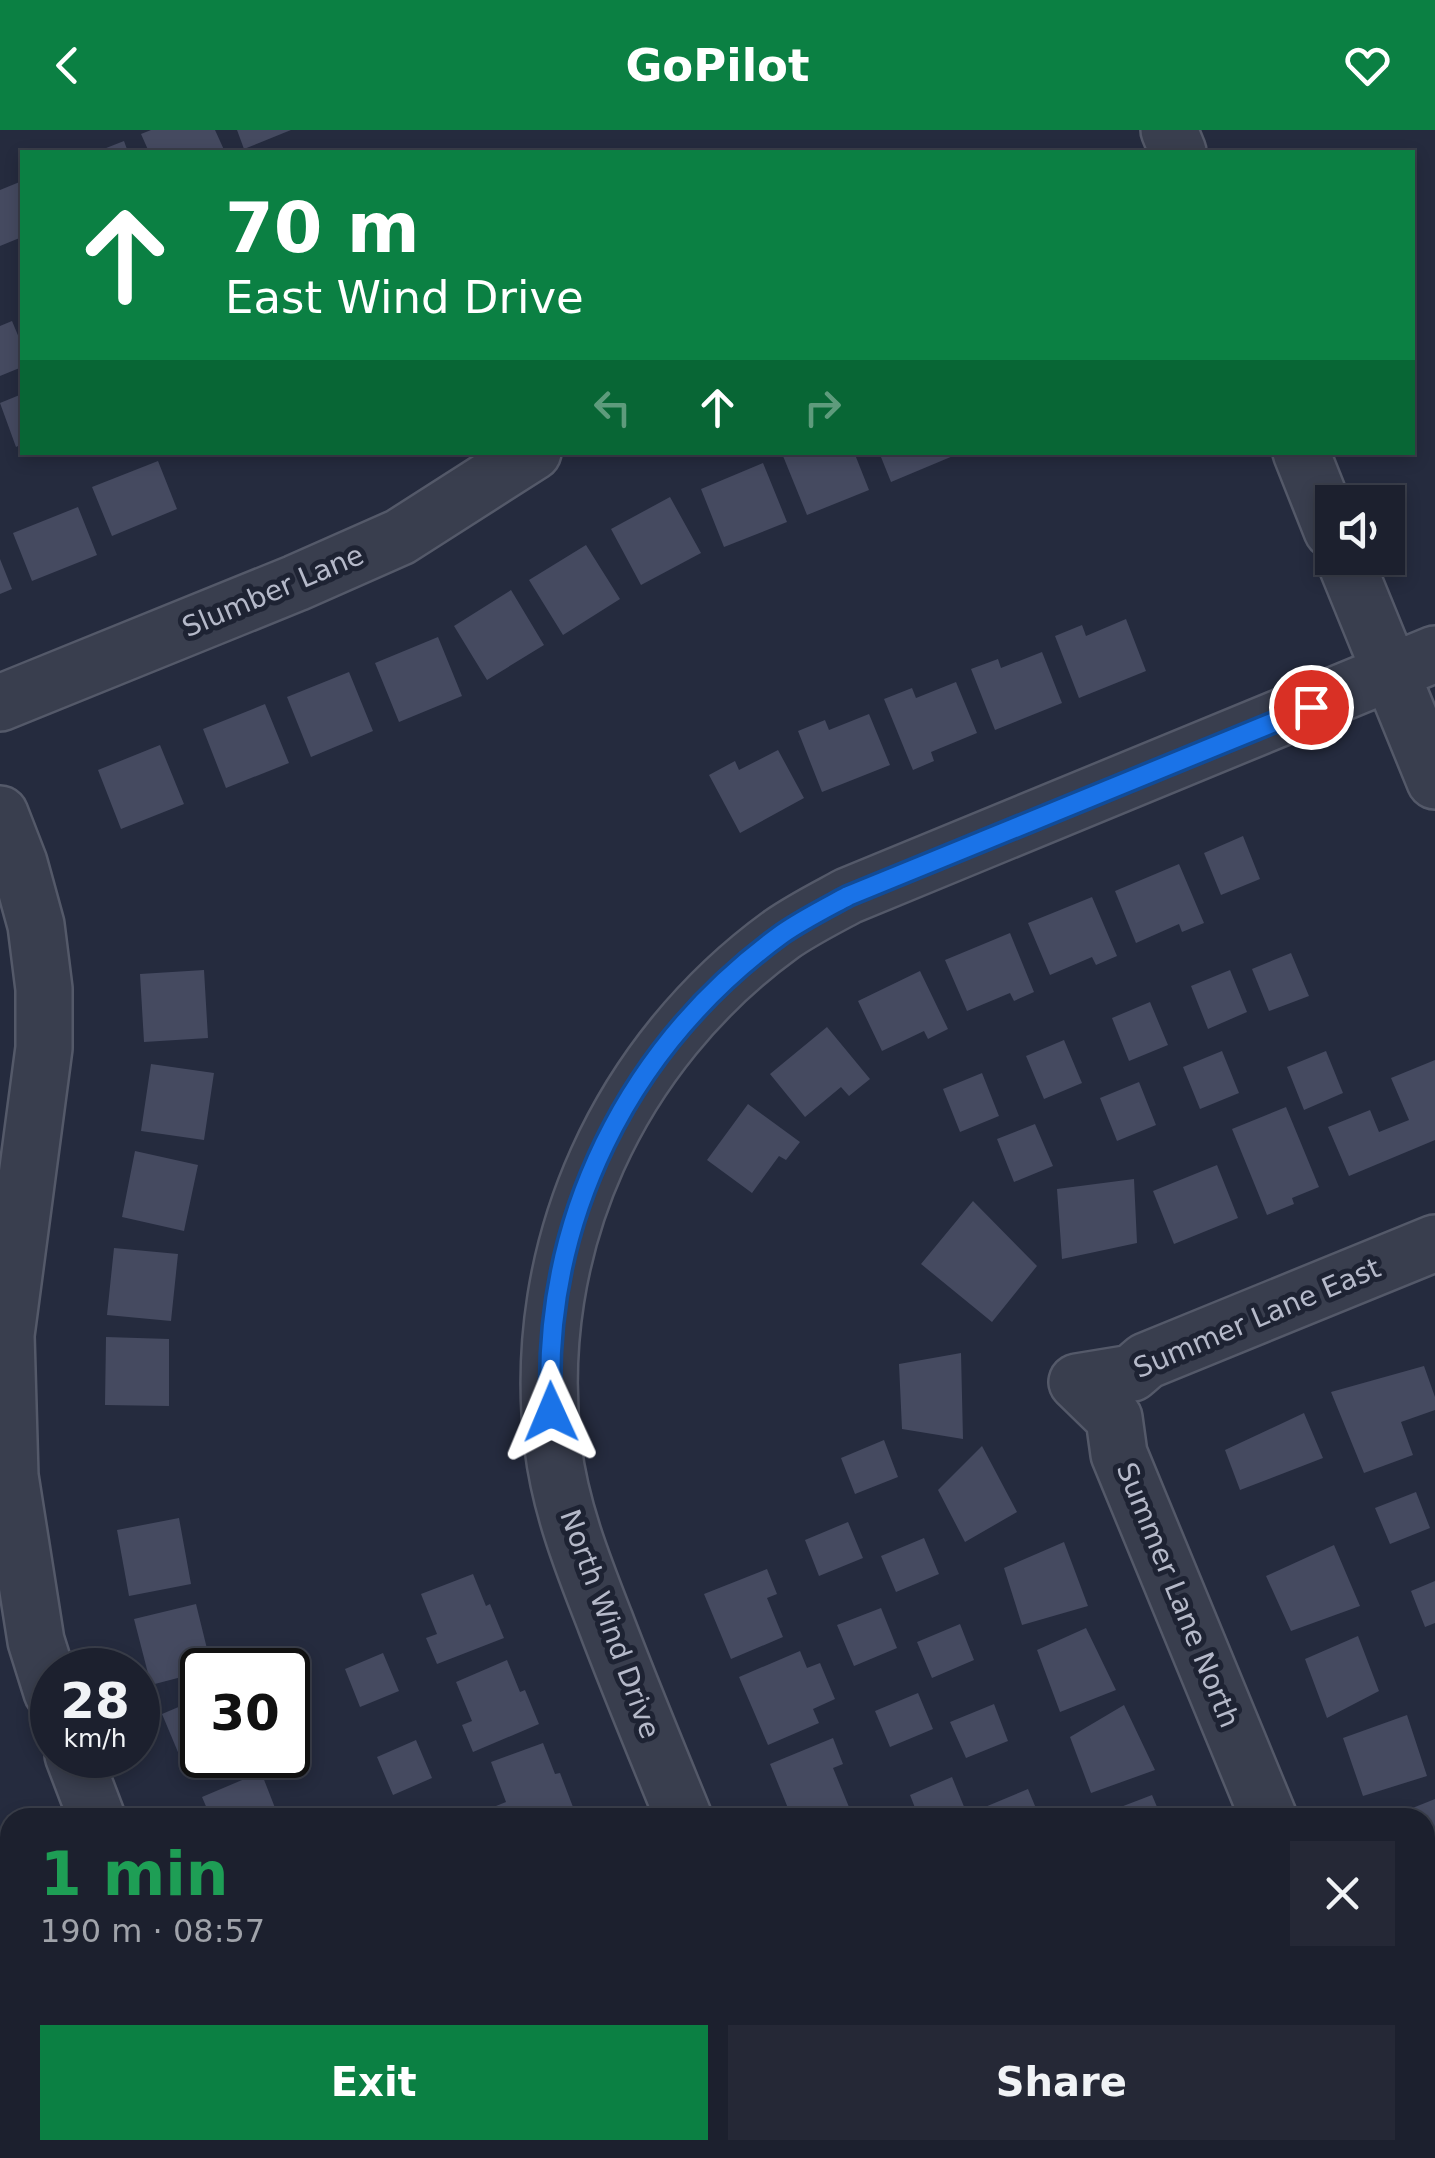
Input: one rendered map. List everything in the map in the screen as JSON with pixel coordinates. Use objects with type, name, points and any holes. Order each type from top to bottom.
[{"type":"street","name":"Slumber Lane","points":[[0,703],[400,537],[528,455]]},
{"type":"street","points":[[1302,455],[1315,487]]},
{"type":"street","points":[[1355,575],[1413,664],[1435,781]]},
{"type":"street","name":"North Wind Drive","points":[[680,1808],[582,1561],[553,1448],[549,1376],[554,1308],[568,1236],[591,1168],[628,1101],[673,1034],[733,974],[784,933],[848,896],[1413,664]]},
{"type":"street","points":[[0,814],[20,863],[36,925],[44,989],[44,1048],[6,1334],[10,1476],[38,1648]]},
{"type":"street","name":"Summer Lane East","points":[[1077,1382],[1132,1373],[1146,1361],[1435,1244]]},
{"type":"street","name":"Summer Lane North","points":[[1077,1382],[1114,1418],[1120,1454],[1265,1808]]},
{"type":"street","points":[[81,1778],[94,1808]]},
{"type":"building","points":[[151,130],[215,130],[224,150],[148,150],[141,134]]},
{"type":"building","points":[[237,130],[291,130],[244,149]]},
{"type":"building","points":[[124,141],[127,150],[101,150]]},
{"type":"building","points":[[20,182],[20,238],[0,246],[0,190]]},
{"type":"building","points":[[12,321],[20,340],[20,368],[0,376],[0,326]]},
{"type":"building","points":[[20,395],[20,445],[16,447],[0,403]]},
{"type":"building","points":[[855,455],[869,490],[807,515],[783,456]]},
{"type":"building","points":[[880,455],[953,456],[891,482]]},
{"type":"building","points":[[158,461],[177,509],[112,536],[92,487]]},
{"type":"building","points":[[763,463],[787,522],[724,547],[701,489]]},
{"type":"building","points":[[670,497],[701,553],[641,585],[611,529]]},
{"type":"building","points":[[78,507],[97,555],[32,581],[13,533]]},
{"type":"building","points":[[586,545],[620,599],[563,635],[529,580]]},
{"type":"building","points":[[0,559],[12,589],[0,594]]},
{"type":"building","points":[[511,590],[544,645],[487,680],[454,626]]},
{"type":"building","points":[[1126,619],[1146,671],[1079,698],[1055,636],[1082,625],[1086,636]]},
{"type":"building","points":[[438,637],[462,696],[399,722],[375,663]]},
{"type":"building","points":[[1042,652],[1062,703],[995,730],[971,669],[998,659],[1001,668]]},
{"type":"building","points":[[349,672],[373,731],[311,757],[287,697]]},
{"type":"building","points":[[956,682],[977,733],[931,752],[934,761],[913,770],[884,699],[912,688],[916,698]]},
{"type":"building","points":[[265,704],[289,763],[226,788],[203,729]]},
{"type":"building","points":[[869,714],[890,765],[822,792],[798,731],[825,720],[829,730]]},
{"type":"building","points":[[160,745],[184,804],[121,829],[98,770]]},
{"type":"building","points":[[778,750],[804,798],[740,833],[709,775],[735,761],[739,770]]},
{"type":"building","points":[[1243,836],[1260,879],[1221,895],[1204,853]]},
{"type":"building","points":[[1179,864],[1204,923],[1182,932],[1179,924],[1136,943],[1115,891]]},
{"type":"building","points":[[1092,897],[1117,956],[1096,965],[1092,957],[1050,975],[1028,923]]},
{"type":"building","points":[[1010,933],[1034,992],[1014,1001],[1010,993],[967,1011],[945,960]]},
{"type":"building","points":[[1291,953],[1309,996],[1269,1011],[1252,969]]},
{"type":"building","points":[[204,970],[208,1038],[144,1042],[140,974]]},
{"type":"building","points":[[1230,970],[1247,1012],[1208,1029],[1191,986]]},
{"type":"building","points":[[920,971],[948,1029],[928,1039],[924,1031],[882,1051],[858,1001]]},
{"type":"building","points":[[1150,1002],[1168,1045],[1129,1061],[1112,1018]]},
{"type":"building","points":[[827,1027],[870,1079],[849,1096],[841,1087],[805,1117],[770,1074]]},
{"type":"building","points":[[1064,1040],[1082,1083],[1044,1099],[1026,1056]]},
{"type":"building","points":[[1222,1051],[1239,1093],[1200,1109],[1183,1067]]},
{"type":"building","points":[[1326,1051],[1343,1093],[1304,1110],[1287,1067]]},
{"type":"building","points":[[1435,1060],[1435,1140],[1349,1176],[1328,1127],[1370,1110],[1379,1132],[1409,1120],[1391,1078]]},
{"type":"building","points":[[151,1064],[214,1073],[204,1140],[141,1131]]},
{"type":"building","points":[[982,1073],[999,1116],[960,1132],[943,1089]]},
{"type":"building","points":[[1139,1082],[1156,1125],[1117,1141],[1100,1098]]},
{"type":"building","points":[[748,1104],[800,1142],[786,1160],[779,1156],[752,1193],[707,1160]]},
{"type":"building","points":[[1286,1107],[1319,1187],[1292,1198],[1294,1204],[1267,1215],[1232,1129]]},
{"type":"building","points":[[1035,1124],[1053,1166],[1014,1182],[997,1139]]},
{"type":"building","points":[[135,1151],[198,1165],[184,1231],[122,1217]]},
{"type":"building","points":[[1217,1165],[1238,1218],[1174,1244],[1153,1191]]},
{"type":"building","points":[[1134,1179],[1137,1243],[1062,1259],[1057,1189]]},
{"type":"building","points":[[973,1201],[1037,1266],[992,1322],[921,1264]]},
{"type":"building","points":[[114,1248],[178,1254],[171,1321],[107,1315]]},
{"type":"building","points":[[106,1337],[169,1339],[169,1406],[105,1405]]},
{"type":"building","points":[[961,1353],[963,1439],[902,1429],[899,1364]]},
{"type":"building","points":[[1424,1366],[1435,1397],[1435,1410],[1401,1422],[1413,1455],[1364,1473],[1331,1392]]},
{"type":"building","points":[[1304,1413],[1323,1458],[1240,1490],[1225,1450]]},
{"type":"building","points":[[884,1440],[898,1477],[855,1494],[841,1458]]},
{"type":"building","points":[[982,1446],[1017,1512],[965,1542],[938,1490]]},
{"type":"building","points":[[1416,1492],[1430,1528],[1390,1544],[1375,1508]]},
{"type":"building","points":[[179,1518],[191,1584],[129,1596],[117,1530]]},
{"type":"building","points":[[848,1522],[863,1558],[819,1576],[805,1540]]},
{"type":"building","points":[[924,1538],[939,1574],[896,1592],[881,1556]]},
{"type":"building","points":[[1064,1542],[1088,1606],[1022,1625],[1004,1568]]},
{"type":"building","points":[[1334,1545],[1360,1606],[1291,1631],[1266,1576]]},
{"type":"building","points":[[767,1569],[777,1594],[767,1598],[783,1637],[731,1659],[704,1594]]},
{"type":"building","points":[[473,1574],[504,1638],[437,1664],[426,1638],[437,1634],[421,1594]]},
{"type":"building","points":[[1435,1581],[1435,1623],[1425,1627],[1411,1591]]},
{"type":"building","points":[[196,1604],[207,1648],[180,1648],[180,1677],[160,1683],[160,1648],[141,1648],[134,1619]]},
{"type":"building","points":[[881,1608],[897,1648],[854,1666],[837,1625]]},
{"type":"building","points":[[960,1624],[974,1660],[932,1678],[917,1642]]},
{"type":"building","points":[[1086,1628],[1116,1690],[1060,1712],[1037,1650]]},
{"type":"building","points":[[1358,1636],[1379,1691],[1327,1718],[1305,1659]]},
{"type":"building","points":[[800,1651],[807,1668],[820,1663],[835,1699],[813,1709],[819,1723],[768,1745],[739,1677]]},
{"type":"building","points":[[383,1653],[399,1691],[360,1707],[345,1669]]},
{"type":"building","points":[[507,1660],[539,1724],[473,1752],[462,1725],[472,1721],[456,1682]]},
{"type":"building","points":[[918,1693],[933,1729],[890,1747],[875,1711]]},
{"type":"building","points":[[994,1704],[1008,1741],[966,1758],[950,1722]]},
{"type":"building","points":[[1124,1705],[1155,1770],[1091,1793],[1070,1737]]},
{"type":"building","points":[[180,1706],[180,1757],[162,1714]]},
{"type":"building","points":[[1407,1715],[1427,1776],[1363,1796],[1343,1738]]},
{"type":"building","points":[[833,1738],[843,1764],[833,1768],[849,1807],[788,1808],[770,1764]]},
{"type":"building","points":[[416,1740],[432,1778],[393,1795],[377,1757]]},
{"type":"building","points":[[543,1743],[573,1807],[497,1808],[506,1802],[491,1762]]},
{"type":"building","points":[[952,1777],[965,1808],[915,1808],[910,1795]]},
{"type":"building","points":[[247,1778],[263,1778],[275,1808],[207,1808],[202,1797]]},
{"type":"building","points":[[1028,1789],[1036,1808],[985,1808]]},
{"type":"building","points":[[1152,1795],[1157,1808],[1118,1808]]},
{"type":"building","points":[[1435,1799],[1435,1808],[1412,1808]]},
{"type":"route","points":[[551,1412],[549,1376],[554,1308],[568,1236],[591,1168],[628,1101],[673,1034],[733,974],[784,933],[848,896],[1311,707]]}]
